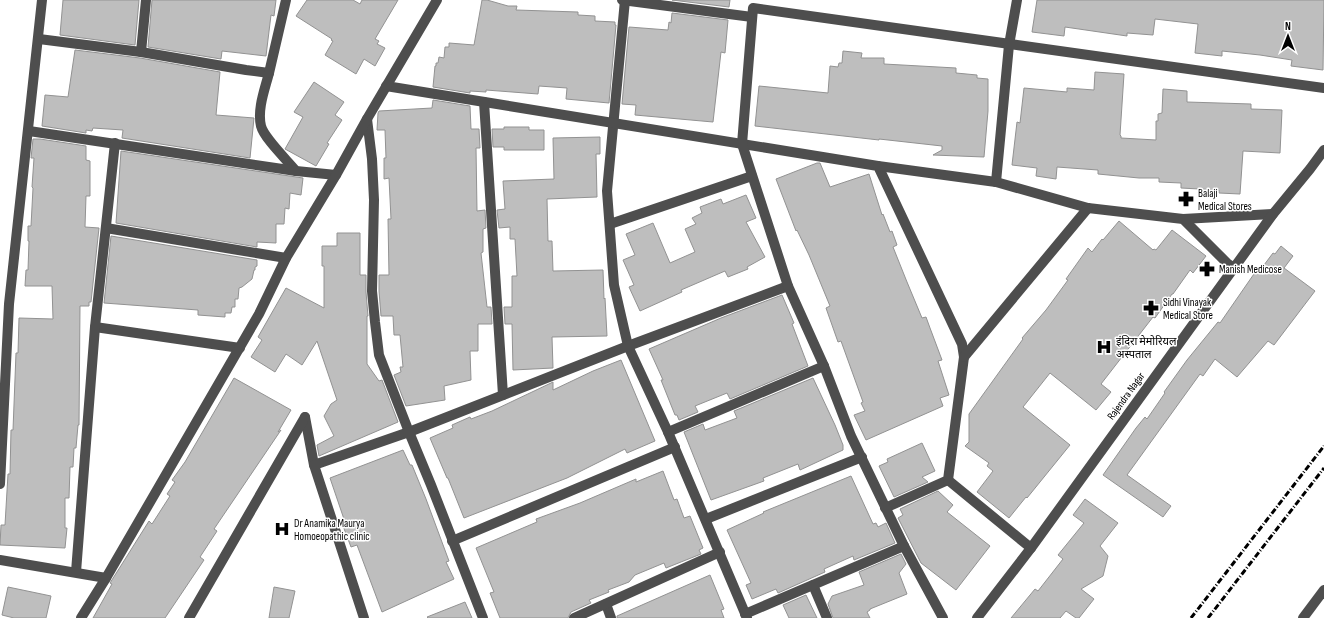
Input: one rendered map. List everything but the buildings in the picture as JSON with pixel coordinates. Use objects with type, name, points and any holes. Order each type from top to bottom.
[{"type":"street","points":[[0,484],[9,304],[39,39],[42,0]]},
{"type":"street","points":[[141,52],[146,0]]},
{"type":"street","points":[[286,0],[260,114],[261,126],[266,135],[296,171]]},
{"type":"street","points":[[81,618],[106,578],[240,348],[259,314],[286,258],[336,175],[437,0]]},
{"type":"street","points":[[904,546],[813,585],[746,616],[675,447],[628,346],[614,285],[608,192],[624,0],[753,8],[1324,88]]},
{"type":"street","points":[[996,182],[1009,45],[1016,0]]},
{"type":"street","points":[[753,8],[742,144],[788,286],[824,366],[851,436],[904,546],[943,618]]},
{"type":"street","points":[[39,39],[141,52],[269,73]]},
{"type":"street","points":[[386,86],[878,166],[996,182],[1088,208],[1183,219],[1273,214]]},
{"type":"street","points":[[484,102],[503,394]]},
{"type":"street","points":[[367,119],[372,158],[374,200],[372,291],[374,322],[379,355],[483,618]]},
{"type":"street","points":[[29,131],[296,171],[336,175]]},
{"type":"street","points":[[76,572],[96,327],[115,143]]},
{"type":"street","name":"Rajendra Nagar","points":[[977,618],[1031,548],[1273,214],[1324,150]]},
{"type":"street","points":[[878,166],[962,344],[964,357],[948,480]]},
{"type":"street","points":[[610,224],[752,176]]},
{"type":"street","points":[[964,357],[1088,208]]},
{"type":"street","points":[[1183,219],[1228,264],[1234,268]]},
{"type":"street","points":[[106,228],[286,258]]},
{"type":"street","points":[[314,464],[409,432],[503,394],[788,286]]},
{"type":"street","points":[[96,327],[240,348]]},
{"type":"street","points":[[668,432],[824,366]]},
{"type":"street","points":[[189,618],[305,417],[314,464],[364,618]]},
{"type":"street","points":[[452,541],[675,447]]},
{"type":"street","points":[[706,519],[862,457]]},
{"type":"street","points":[[948,480],[1031,548]]},
{"type":"street","points":[[885,508],[948,480]]},
{"type":"street","points":[[574,618],[720,552]]},
{"type":"street","points":[[0,560],[106,578]]},
{"type":"street","points":[[813,585],[827,618]]},
{"type":"street","points":[[1303,618],[1324,590]]},
{"type":"street","points":[[606,604],[611,618]]},
{"type":"railway","points":[[1191,618],[1324,446]]},
{"type":"railway","points":[[1208,618],[1324,468]]},
{"type":"place","name":"Balaji Medical Stores","points":[[1186,199]]},
{"type":"place","name":"Manish Medicose","points":[[1207,269]]},
{"type":"place","name":"Sidhi Vinayak Medical Store","points":[[1151,308]]},
{"type":"place","name":"इंदिरा मेमोरियल अस्पताल","points":[[1104,347]]},
{"type":"place","name":"Dr Anamika Maurya Homoeopathic clinic","points":[[282,529]]}]
